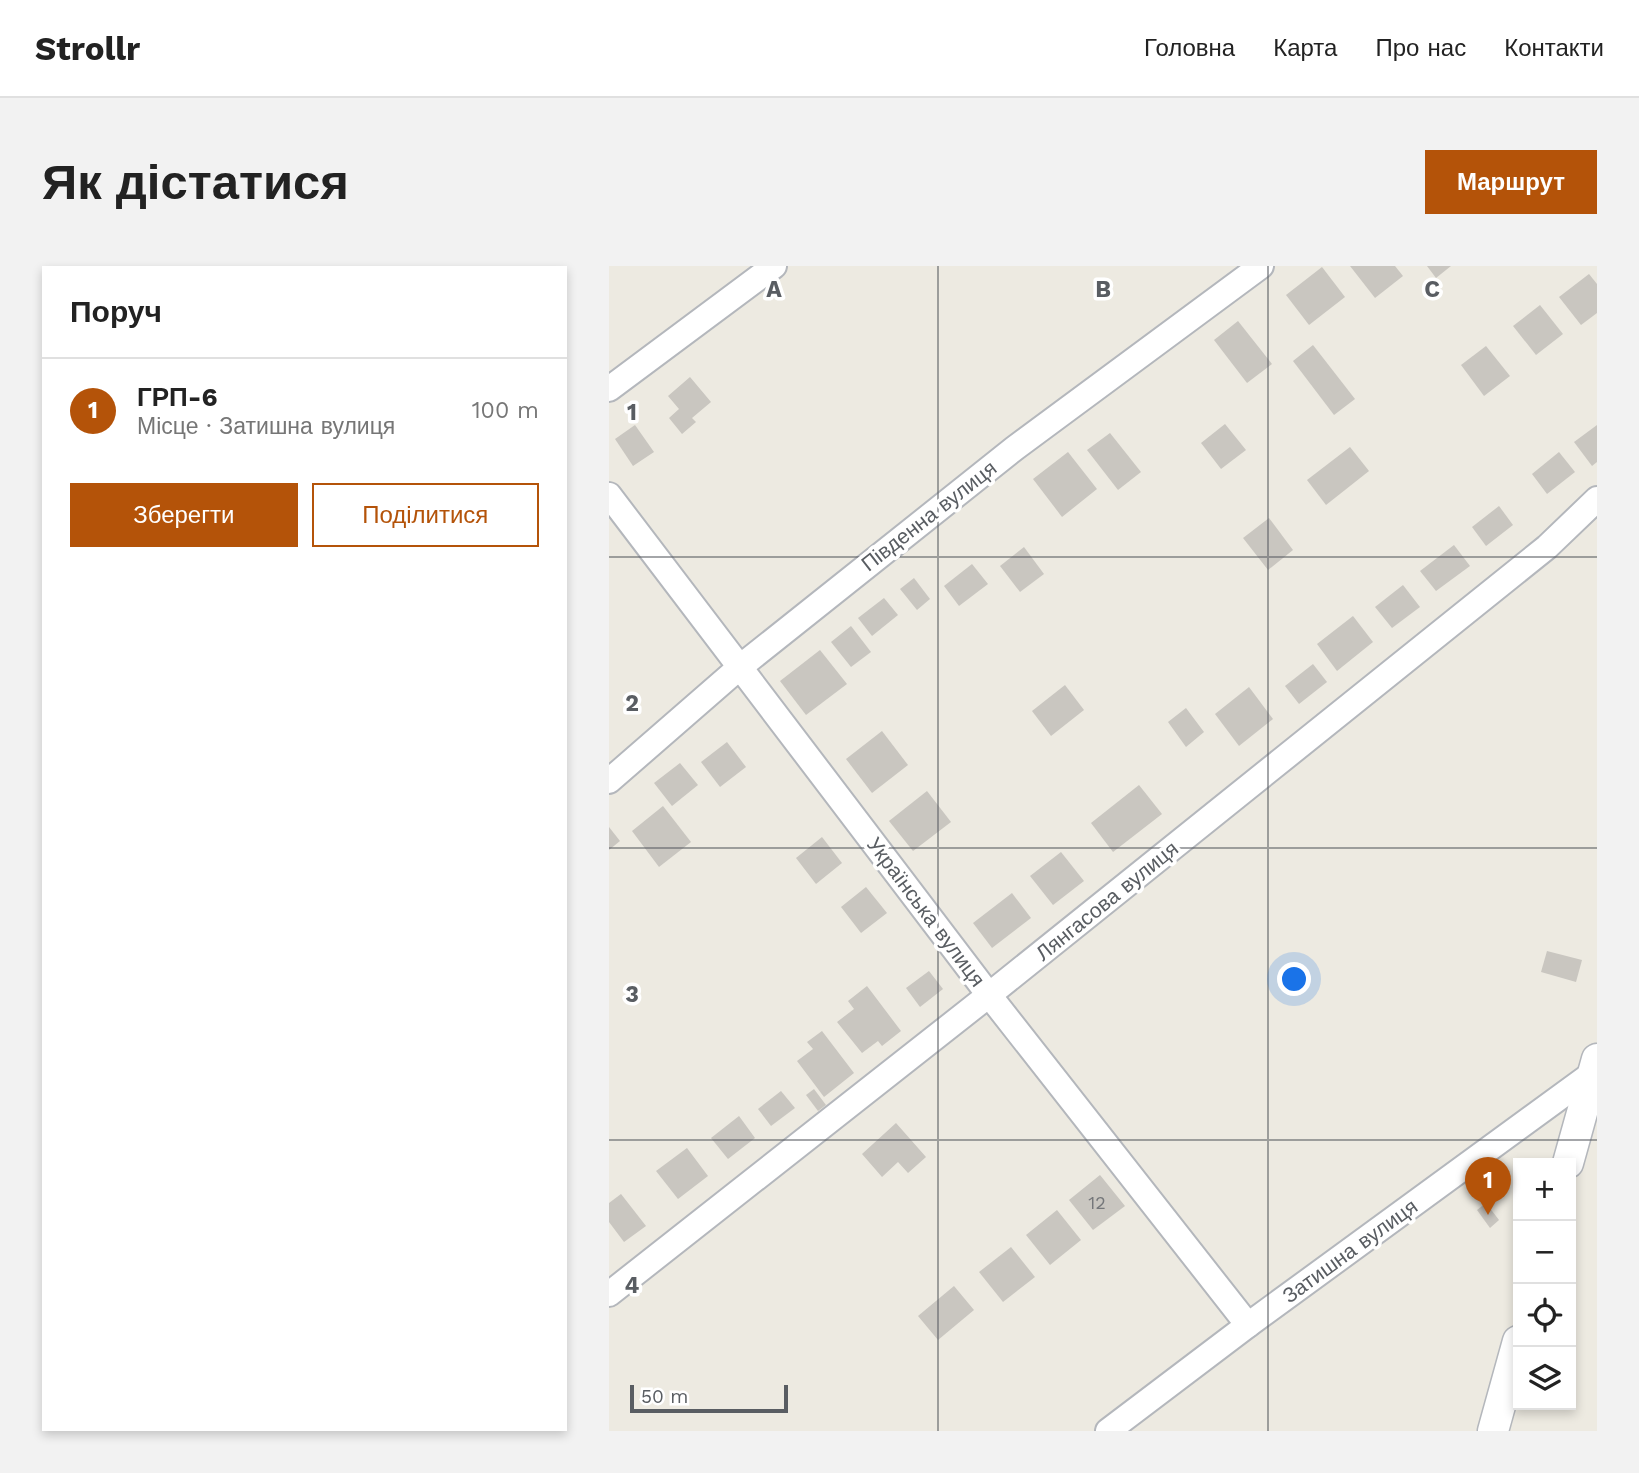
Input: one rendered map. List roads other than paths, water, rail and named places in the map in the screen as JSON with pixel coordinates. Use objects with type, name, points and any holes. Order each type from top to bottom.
[{"type":"street","points":[[609,389],[774,266]]},
{"type":"street","name":"Південна вулиця","points":[[609,781],[740,667],[1015,447],[1261,266]]},
{"type":"street","name":"Українська вулиця","points":[[609,495],[989,995],[1248,1325]]},
{"type":"street","name":"Лянгасова вулиця","points":[[609,1294],[989,995],[1547,547],[1597,499]]},
{"type":"street","points":[[1569,1158],[1595,1066]]},
{"type":"street","name":"Затишна вулиця","points":[[1108,1431],[1595,1066]]},
{"type":"street","points":[[1493,1431],[1516,1347]]},
{"type":"place","name":"ГРП-6","points":[[1488,1215]]}]
